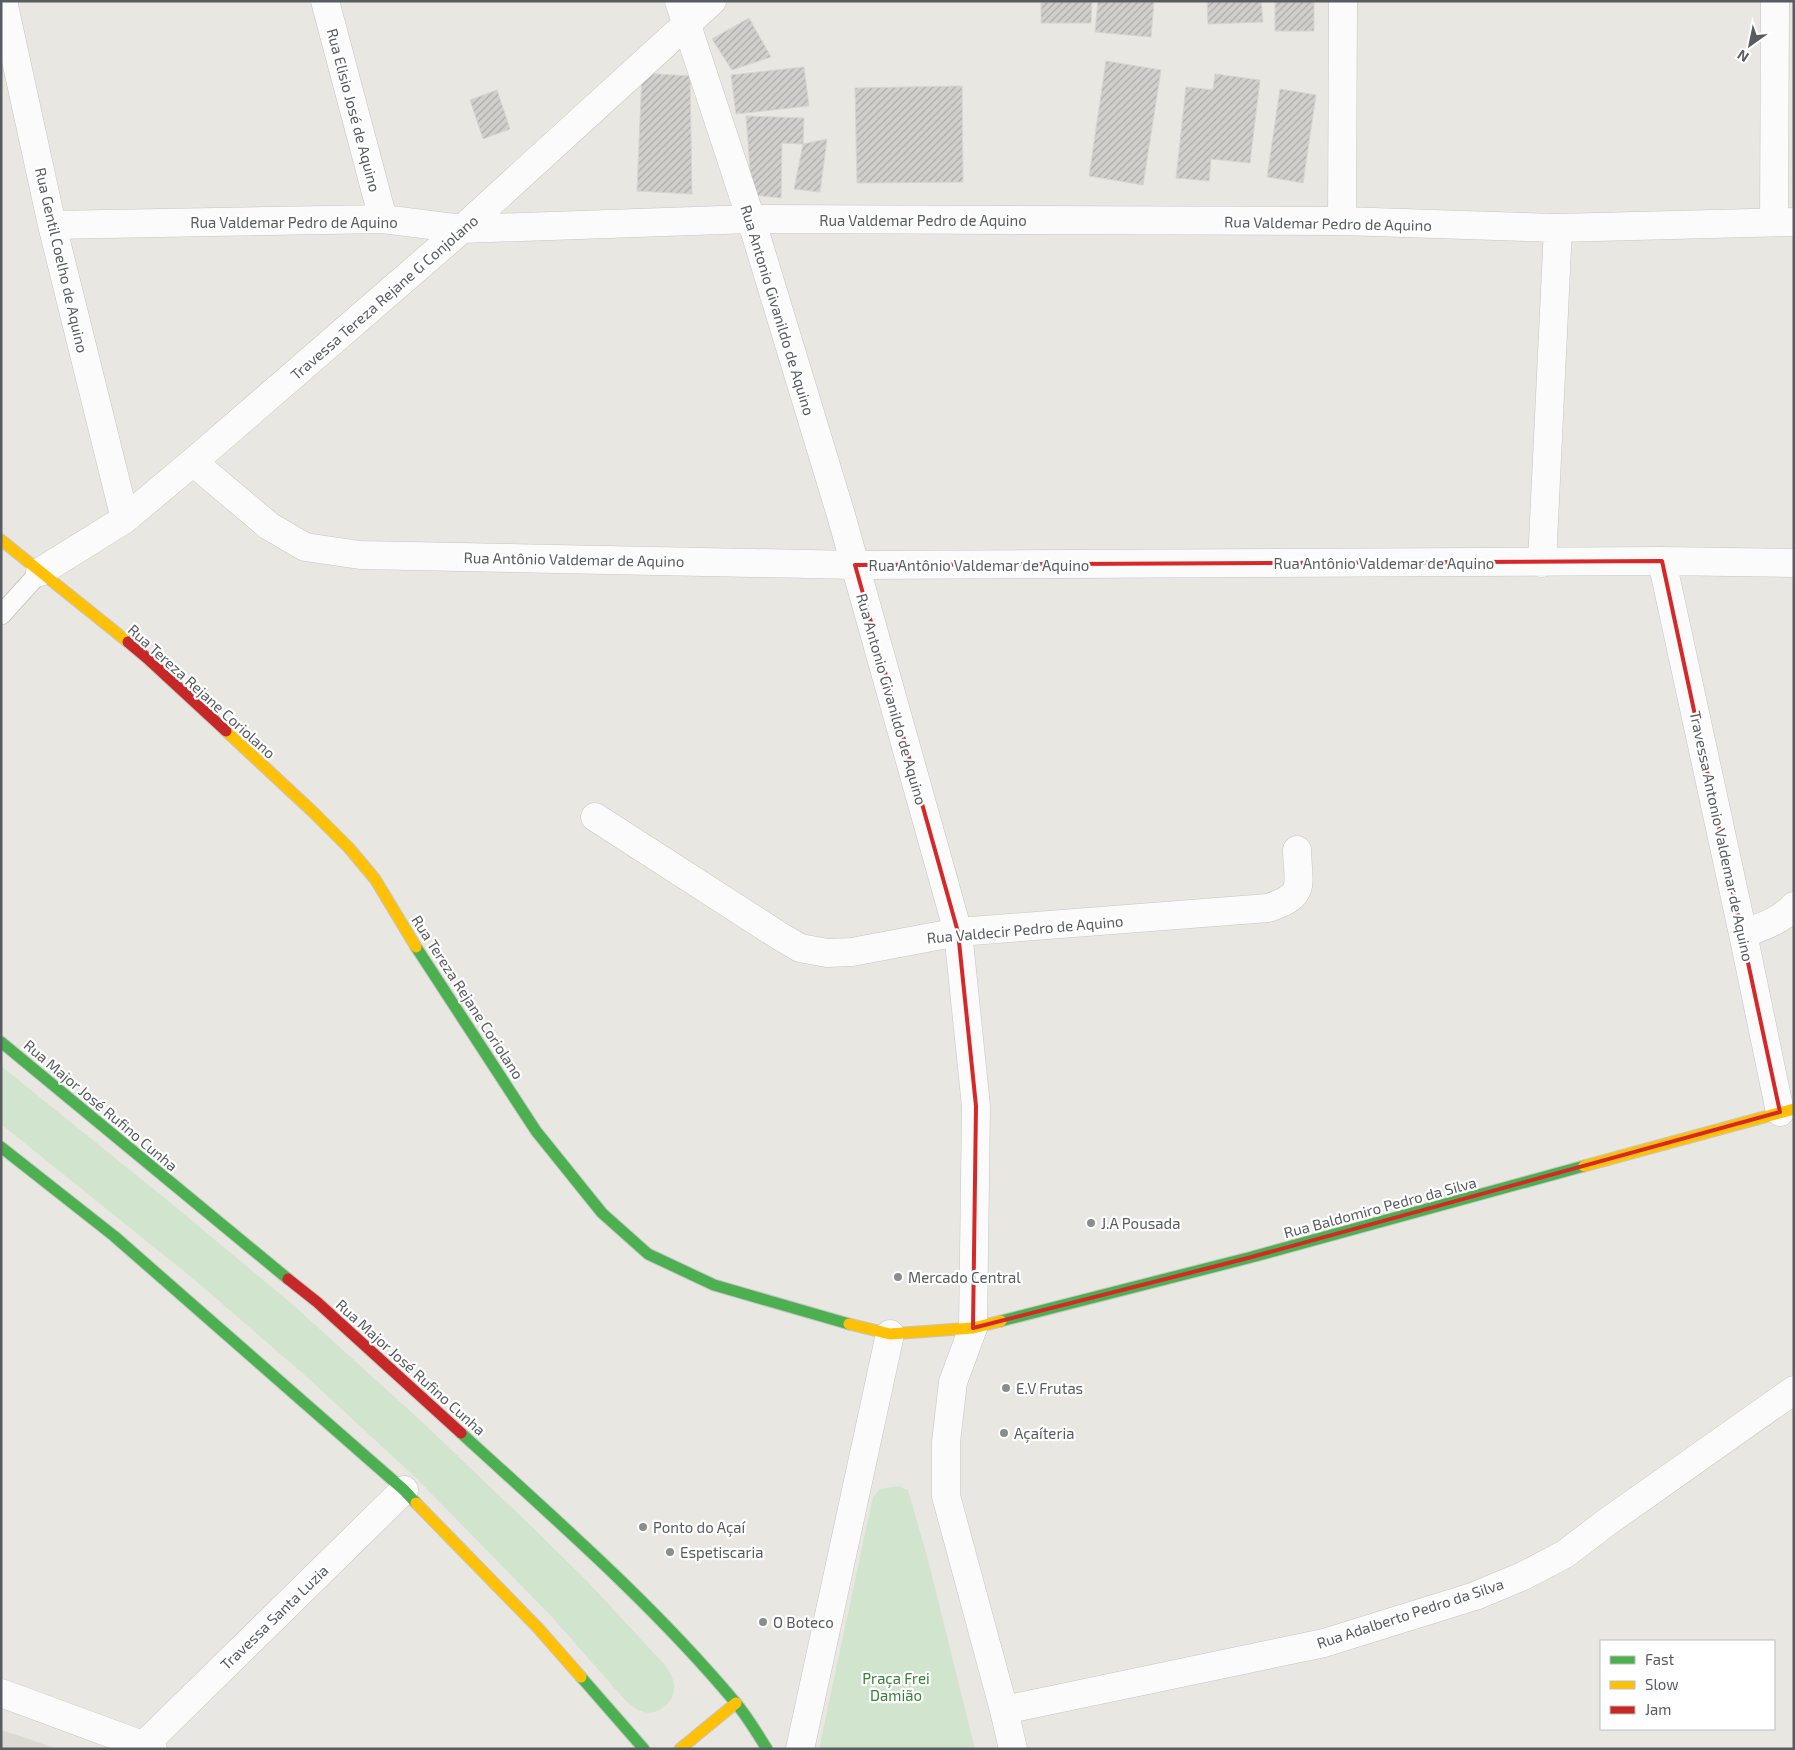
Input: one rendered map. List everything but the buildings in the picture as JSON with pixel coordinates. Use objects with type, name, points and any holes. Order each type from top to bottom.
[{"type":"street","name":"Rua Gentil Coelho de Aquino","points":[[2,1],[52,225],[125,519]]},
{"type":"street","name":"Rua Elisio José de Aquino","points":[[325,1],[384,219]]},
{"type":"street","name":"Travessa Tereza Rejane G Conjolano","points":[[40,572],[125,519],[193,462],[462,230],[683,12],[712,1]]},
{"type":"street","points":[[1342,221],[1343,1]]},
{"type":"street","points":[[1775,1],[1784,222]]},
{"type":"street","name":"Rua Antonio Givanildo de Aquino","points":[[683,12],[751,219],[855,565],[958,932],[976,1106],[973,1328]]},
{"type":"street","name":"Rua Valdemar Pedro de Aquino","points":[[52,225],[384,219],[462,230],[751,219],[1342,221],[1558,228],[1784,222]]},
{"type":"street","points":[[1542,563],[1558,228]]},
{"type":"street","name":"Rua Antônio Valdemar de Aquino","points":[[193,462],[269,526],[305,547],[360,555],[855,565],[1662,561],[1794,563]]},
{"type":"street","name":"Rua Tereza Rejane Coriolano","points":[[1,540],[147,658],[313,812],[349,848],[375,879],[536,1131],[602,1213],[648,1254],[714,1286],[816,1316],[890,1334],[973,1328]]},
{"type":"street","name":"Travessa Antonio Valdemar de Aquino","points":[[1662,561],[1744,934],[1787,1111]]},
{"type":"street","name":"Rua Valdecir Pedro de Aquino","points":[[596,817],[800,948],[827,953],[852,952],[958,932],[1268,908],[1294,896],[1298,885],[1297,850]]},
{"type":"street","points":[[1744,934],[1788,914],[1794,906]]},
{"type":"street","name":"Rua Major José Rufino Cunha","points":[[1,1042],[316,1302],[589,1549],[664,1623],[736,1703],[767,1749]]},
{"type":"street","name":"Rua Baldomiro Pedro da Silva","points":[[973,1328],[1248,1258],[1787,1111]]},
{"type":"street","points":[[1,1147],[114,1236],[404,1490],[538,1628],[644,1749]]},
{"type":"street","points":[[973,1328],[953,1382],[946,1442],[946,1496],[1013,1749]]},
{"type":"street","points":[[800,1749],[890,1334]]},
{"type":"street","name":"Rua Adalberto Pedro da Silva","points":[[1004,1710],[1324,1643],[1475,1596],[1523,1576],[1565,1554],[1606,1522],[1794,1390]]},
{"type":"street","name":"Travessa Santa Luzia","points":[[148,1747],[404,1490]]},
{"type":"street","points":[[1,1693],[148,1747]]},
{"type":"street","points":[[680,1749],[736,1703]]},
{"type":"lane","points":[[1,615],[40,572]]},
{"type":"highlighted area","points":[[1662,561],[1780,1112],[1248,1258],[973,1328],[976,1106],[958,932],[855,565]]},
{"type":"shaded area","points":[[1,1730],[29,1739],[56,1749],[1,1749]]},
{"type":"green space","points":[[1,1066],[292,1304],[420,1420],[530,1525],[586,1580],[664,1664],[673,1679],[674,1685],[674,1691],[666,1706],[650,1713],[636,1709],[625,1700],[552,1617],[416,1478],[307,1377],[196,1281],[1,1124]]},
{"type":"green space","name":"Praça Frei Damião","points":[[898,1486],[908,1490],[928,1560],[975,1749],[819,1749],[873,1497],[880,1489]]},
{"type":"traffic: fast","points":[[416,947],[536,1131],[602,1213],[648,1254],[714,1285],[849,1324]]},
{"type":"traffic: fast","points":[[1,1042],[288,1279]]},
{"type":"traffic: fast","points":[[1,1147],[114,1236],[404,1490],[416,1503]]},
{"type":"traffic: fast","points":[[1001,1321],[1248,1258],[1584,1166]]},
{"type":"traffic: fast","points":[[461,1433],[567,1530],[671,1631],[739,1707],[767,1749]]},
{"type":"traffic: fast","points":[[581,1677],[644,1749]]},
{"type":"traffic: slow","points":[[1,540],[128,642]]},
{"type":"traffic: slow","points":[[226,731],[349,848],[375,879],[416,947]]},
{"type":"traffic: slow","points":[[1584,1166],[1794,1109]]},
{"type":"traffic: slow","points":[[849,1324],[890,1334],[973,1328],[1001,1321]]},
{"type":"traffic: slow","points":[[416,1503],[538,1628],[581,1677]]},
{"type":"traffic: slow","points":[[680,1749],[736,1703]]},
{"type":"traffic: jam","points":[[128,642],[226,731]]},
{"type":"traffic: jam","points":[[288,1279],[317,1302],[461,1433]]},
{"type":"place","name":"J.A Pousada","points":[[1091,1223]]},
{"type":"place","name":"Mercado Central","points":[[898,1277]]},
{"type":"place","name":"E.V Frutas","points":[[1006,1388]]},
{"type":"place","name":"Açaíteria","points":[[1004,1433]]},
{"type":"place","name":"Ponto do Açaí","points":[[643,1527]]},
{"type":"place","name":"Espetiscaria","points":[[670,1552]]},
{"type":"place","name":"O Boteco","points":[[763,1622]]}]
